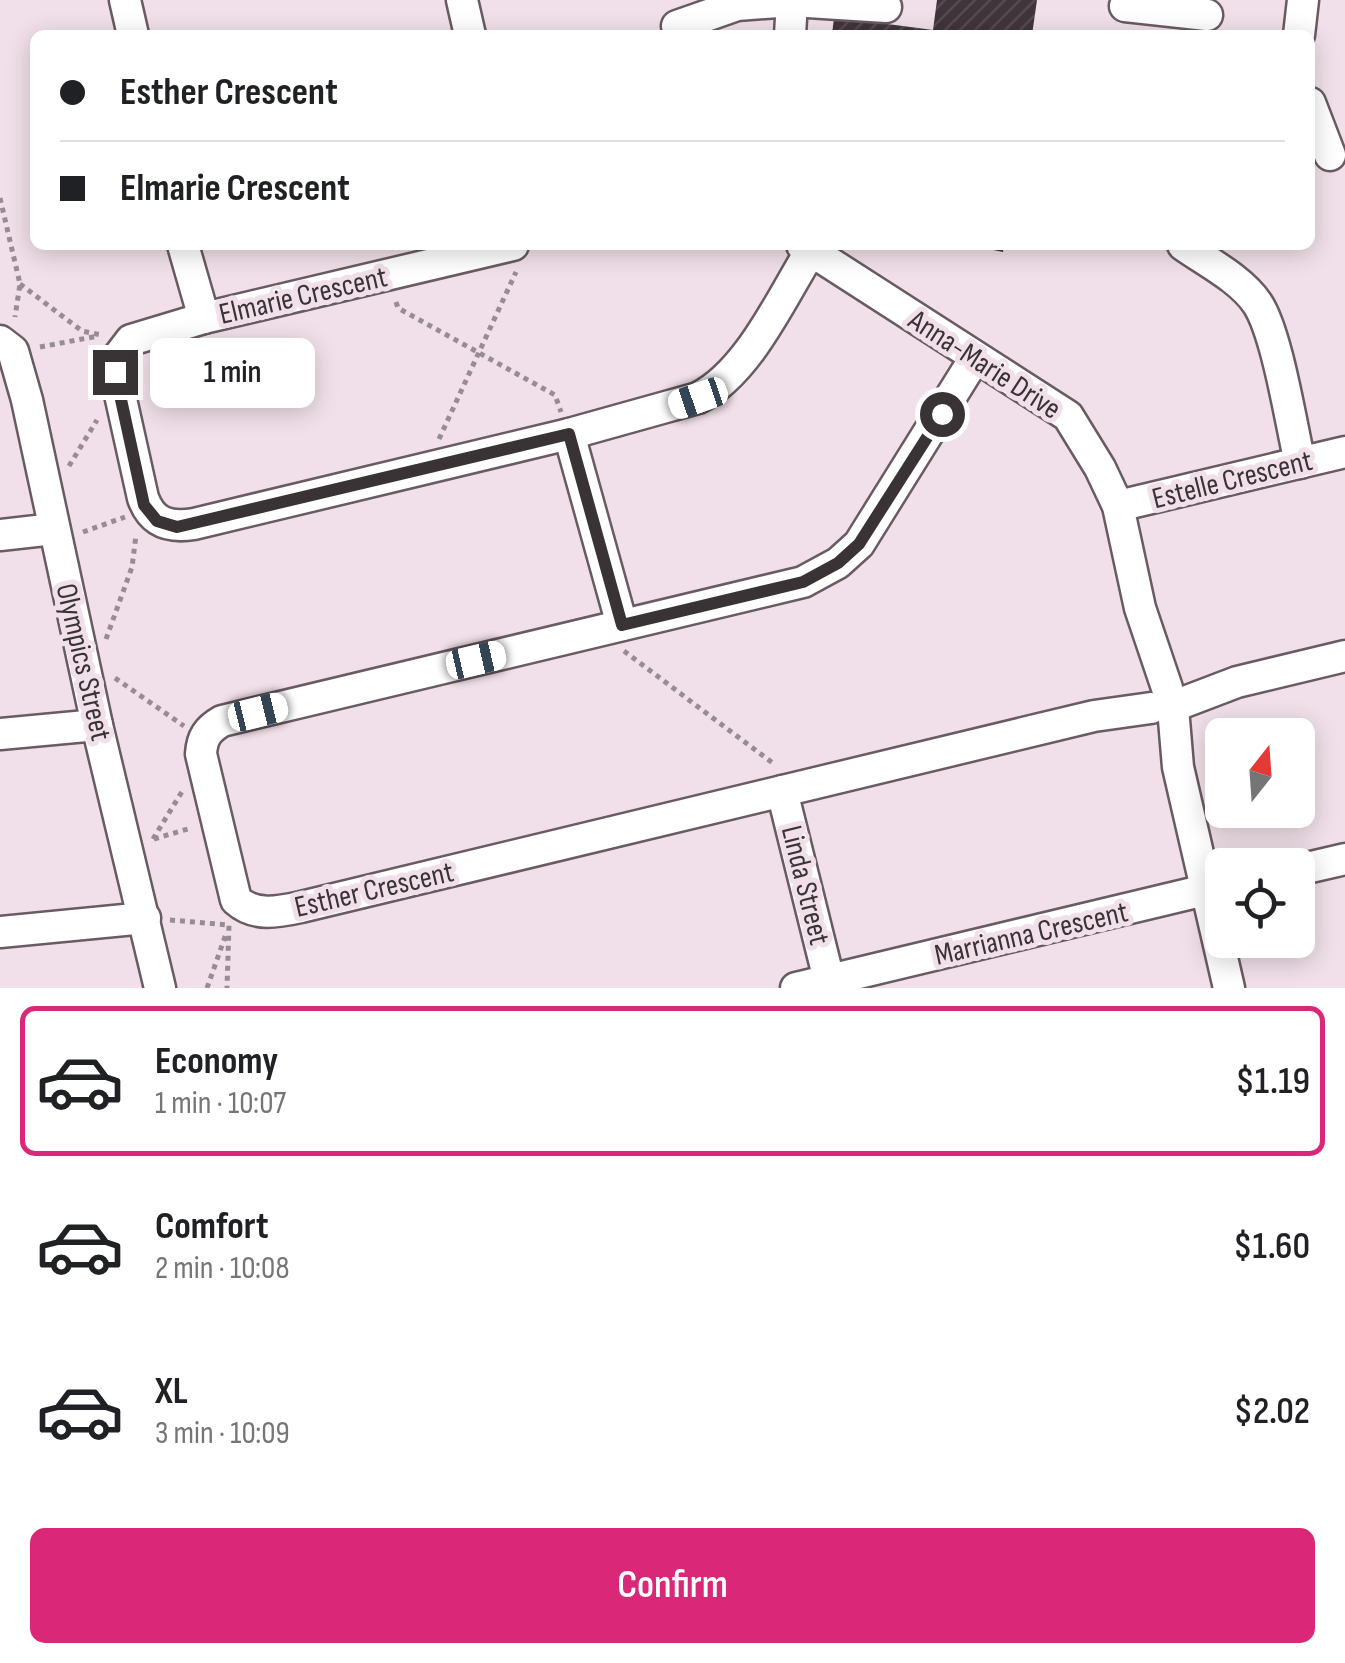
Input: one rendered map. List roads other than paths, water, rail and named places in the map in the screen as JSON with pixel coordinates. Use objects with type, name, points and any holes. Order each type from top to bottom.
[{"type":"street","points":[[125,0],[132,30]]},
{"type":"street","points":[[462,0],[469,30]]},
{"type":"street","points":[[1300,30],[1304,0]]},
{"type":"street","points":[[790,30],[792,1]]},
{"type":"street","points":[[674,20],[737,6],[792,1],[886,7]]},
{"type":"street","points":[[1126,6],[1161,22],[1207,15]]},
{"type":"street","points":[[1315,116],[1330,155]]},
{"type":"street","points":[[184,250],[204,318]]},
{"type":"street","points":[[805,250],[741,362],[713,390],[675,406],[569,434],[622,625],[803,582],[838,563],[866,534],[975,358]]},
{"type":"street","name":"Anna-Marie Drive","points":[[808,250],[1068,416],[1118,506],[1149,640],[1147,673],[1162,700],[1205,858]]},
{"type":"street","points":[[1190,250],[1247,291],[1259,306],[1269,330],[1300,462]]},
{"type":"street","name":"Elmarie Crescent","points":[[516,255],[388,274],[204,318],[131,340],[118,358],[116,380],[144,505],[152,516],[177,527],[569,434]]},
{"type":"street","name":"Olympics Street","points":[[7,339],[27,400],[98,726],[140,843],[145,918],[160,988]]},
{"type":"street","name":"Estelle Crescent","points":[[1118,506],[1345,452]]},
{"type":"street","points":[[0,535],[54,529]]},
{"type":"street","name":"Esther Crescent","points":[[622,625],[222,720],[209,729],[202,746],[216,821],[242,918],[1162,700],[1222,682],[1237,682],[1345,656]]},
{"type":"street","points":[[0,734],[98,726]]},
{"type":"street","name":"Linda Street","points":[[782,790],[829,980]]},
{"type":"street","points":[[1315,866],[1345,859]]},
{"type":"street","name":"Marrianna Crescent","points":[[796,988],[1205,890]]},
{"type":"street","points":[[0,932],[145,918]]},
{"type":"street","name":"Anna-Marie Drive","points":[[1224,958],[1229,988]]}]
